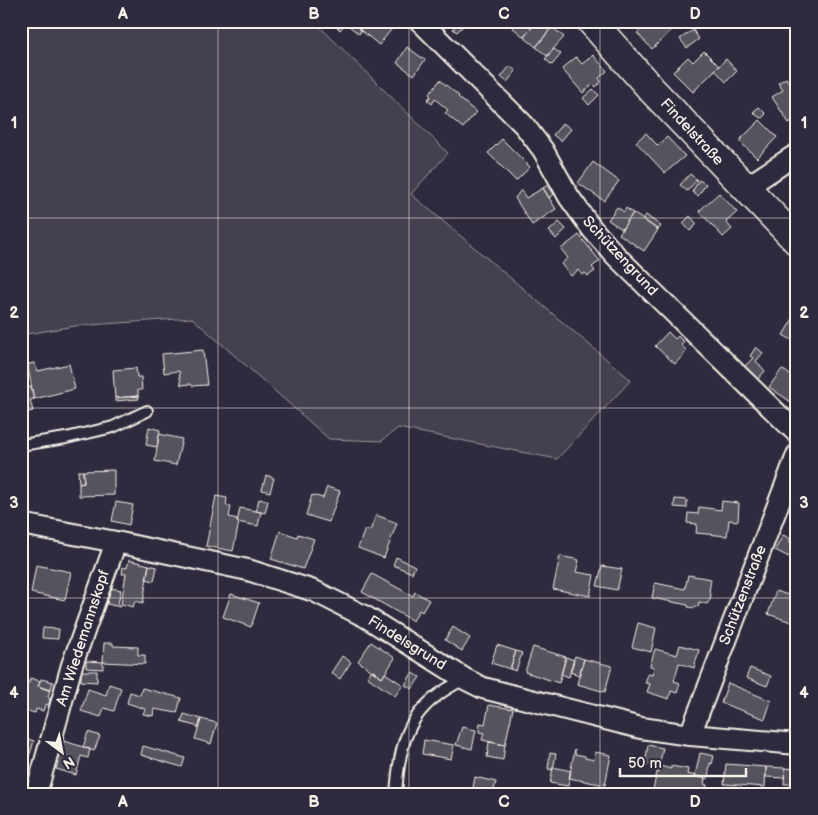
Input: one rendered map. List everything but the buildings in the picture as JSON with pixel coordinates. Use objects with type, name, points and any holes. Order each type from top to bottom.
[{"type":"street","name":"Schützengrund","points":[[420,21],[524,125],[543,150],[569,197],[592,229],[616,256],[797,433]]},
{"type":"street","name":"Findelstraße","points":[[591,21],[652,90],[797,241]]},
{"type":"street","points":[[745,188],[797,154]]},
{"type":"street","name":"Schützenstraße","points":[[690,735],[797,455]]},
{"type":"street","name":"Findelsgrund","points":[[21,524],[248,570],[314,591],[366,617],[464,679],[483,688],[632,726],[690,735],[797,744]]},
{"type":"street","name":"Am Wiedemannskopf","points":[[36,794],[72,665],[116,542]]},
{"type":"lane","points":[[21,445],[66,438],[112,426],[147,410]]},
{"type":"lane","points":[[396,794],[403,743],[410,724],[440,694],[464,679]]},
{"type":"shaded area","points":[[21,21],[314,21],[448,153],[411,194],[631,380],[557,459],[398,428],[382,441],[329,439],[192,318],[75,326],[21,335]]}]
